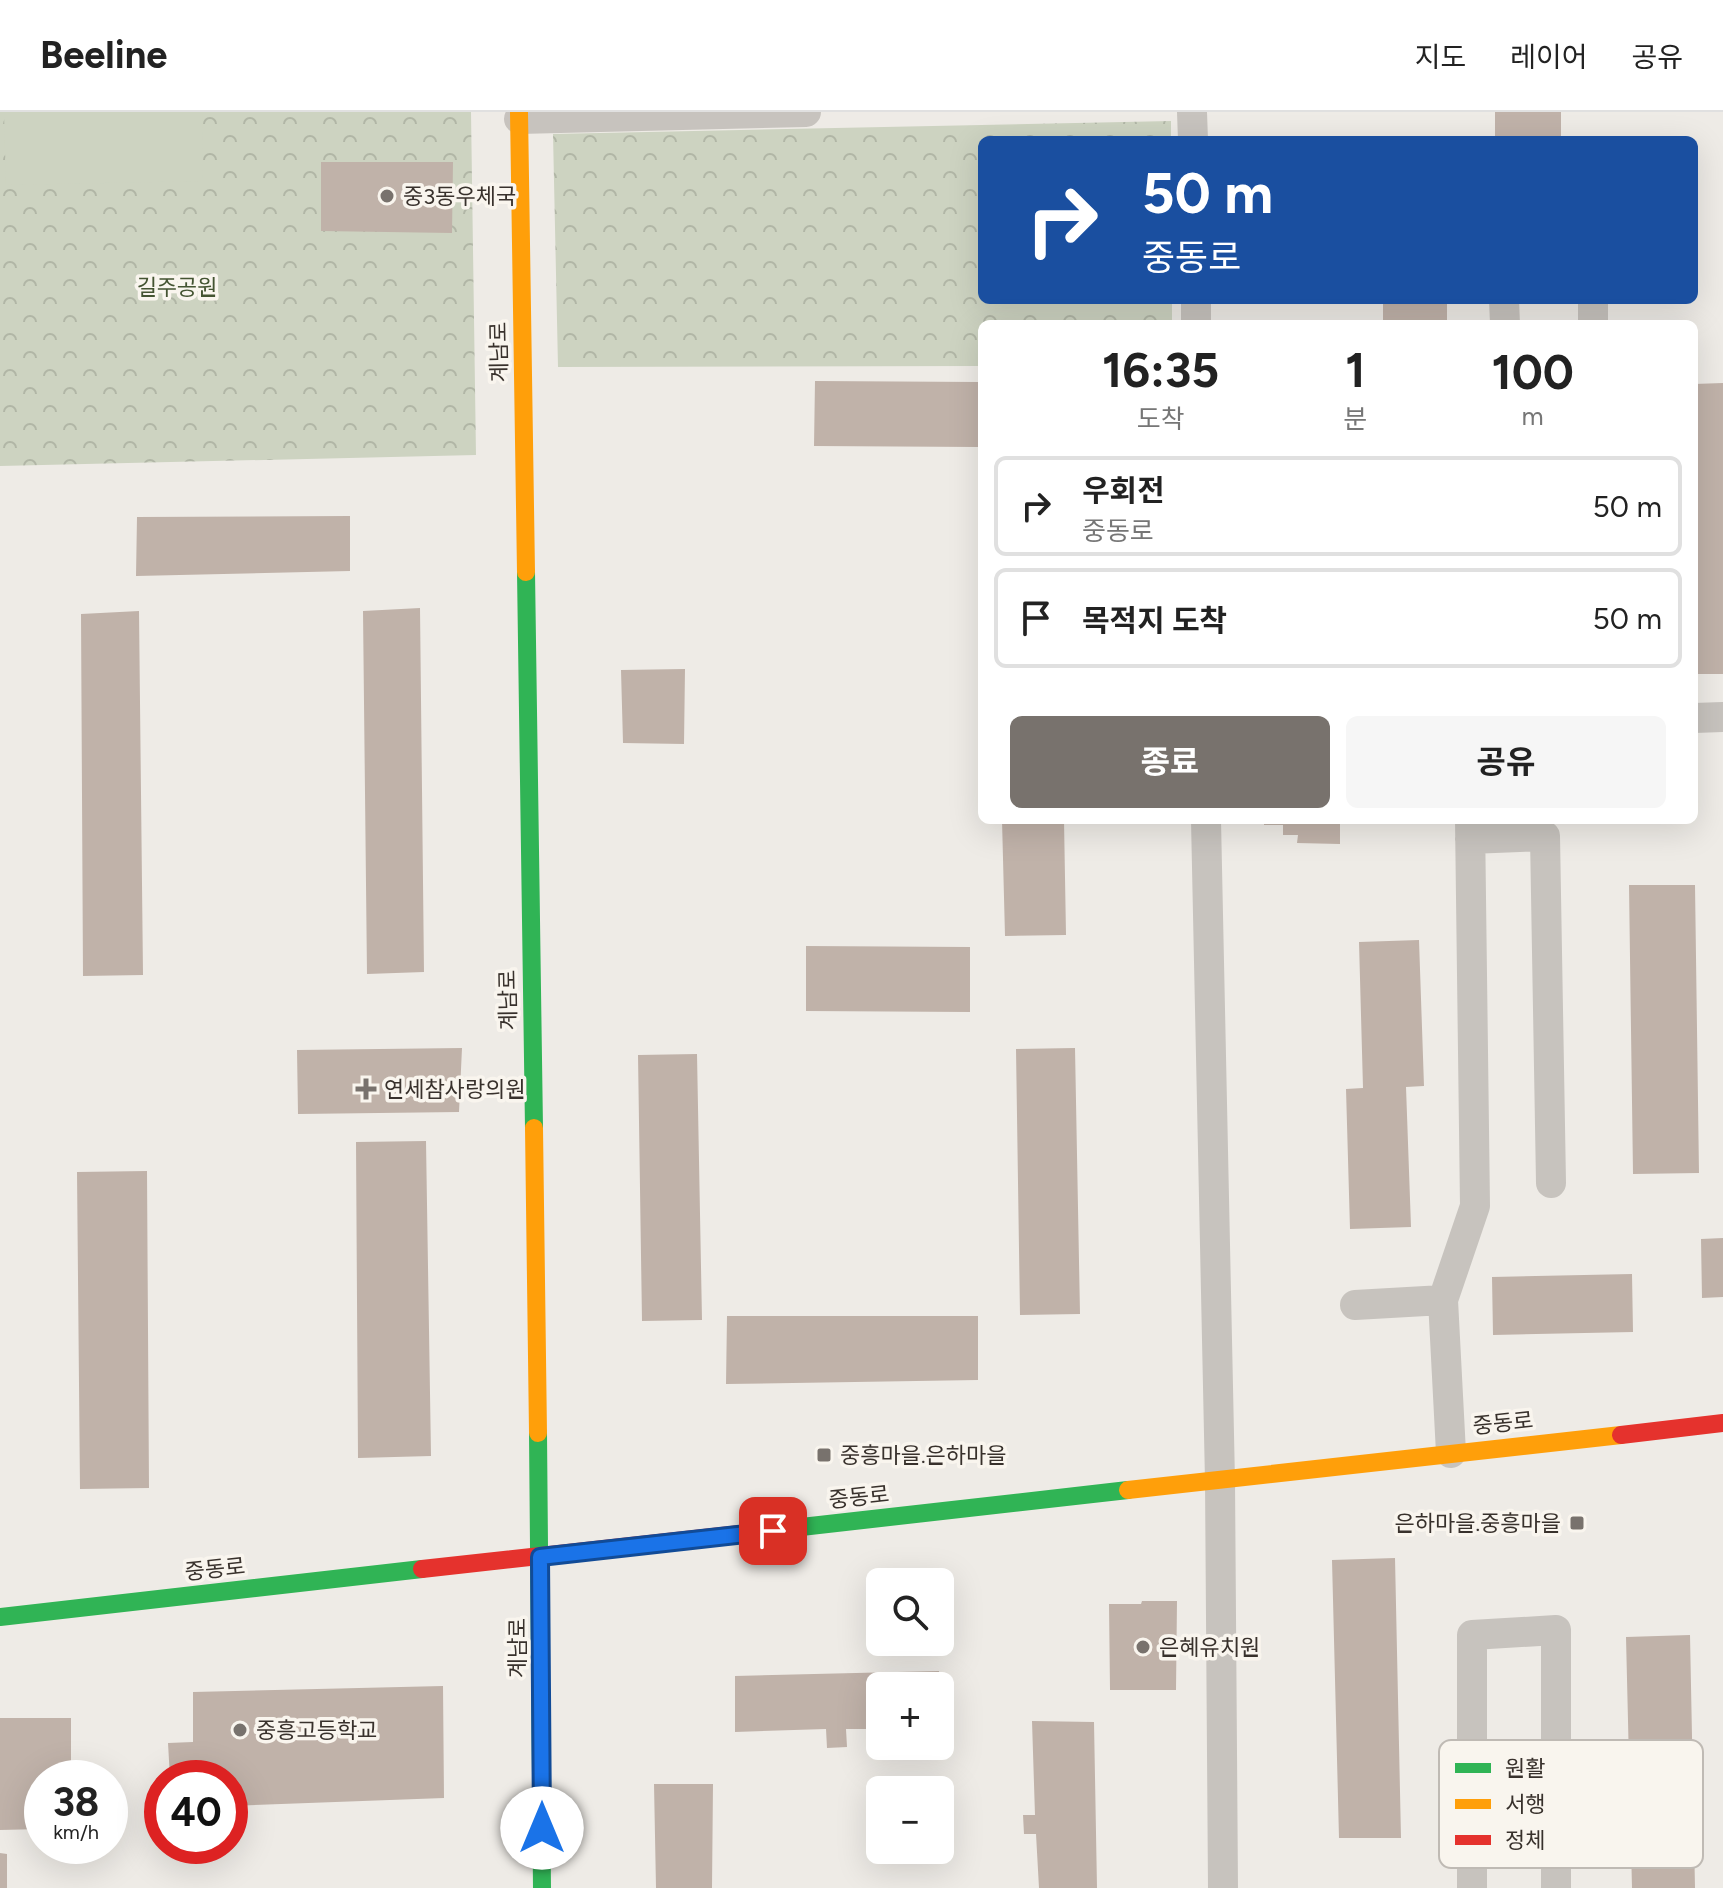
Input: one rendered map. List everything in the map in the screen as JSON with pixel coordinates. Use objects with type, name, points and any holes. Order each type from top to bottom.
[{"type":"street","points":[[519,115],[806,112]]},
{"type":"street","points":[[1192,112],[1193,136]]},
{"type":"street","name":"계남로","points":[[519,115],[542,1888]]},
{"type":"street","points":[[1698,718],[1723,717]]},
{"type":"street","points":[[1206,824],[1220,1481],[1223,1888]]},
{"type":"street","points":[[1451,1453],[1443,1300],[1475,1206],[1470,829],[1545,836],[1551,1183]]},
{"type":"street","points":[[1355,1305],[1443,1300]]},
{"type":"street","name":"중동로","points":[[0,1617],[1723,1423]]},
{"type":"street","points":[[1472,1740],[1472,1635],[1556,1630],[1556,1740]]},
{"type":"green space","name":"길주공원","points":[[0,112],[471,112],[476,455],[0,466]]},
{"type":"green space","points":[[4,112],[202,112],[203,181],[6,185]]},
{"type":"green space","points":[[1171,121],[1171,136],[978,136],[978,304],[1172,304],[1172,320],[978,320],[978,366],[558,367],[553,134]]},
{"type":"building","points":[[1495,112],[1561,112],[1561,136],[1495,136]]},
{"type":"building","name":"중3동우체국","points":[[321,162],[453,162],[452,233],[321,231]]},
{"type":"building","points":[[1383,304],[1447,304],[1447,320],[1383,320]]},
{"type":"building","points":[[815,381],[978,382],[978,447],[814,446]]},
{"type":"building","points":[[1723,383],[1723,674],[1698,674],[1698,384]]},
{"type":"building","points":[[350,516],[350,571],[136,576],[137,517]]},
{"type":"building","points":[[420,608],[424,972],[367,974],[363,611]]},
{"type":"building","points":[[139,611],[143,975],[83,976],[81,614]]},
{"type":"building","points":[[685,669],[684,744],[623,743],[621,670]]},
{"type":"building","points":[[1002,824],[1064,824],[1066,935],[1005,936]]},
{"type":"building","points":[[1340,824],[1340,844],[1297,843],[1298,835],[1283,835],[1283,825],[1264,825]]},
{"type":"building","points":[[1629,885],[1695,885],[1699,1173],[1633,1174]]},
{"type":"building","points":[[1419,940],[1424,1086],[1406,1087],[1411,1227],[1350,1229],[1346,1089],[1363,1088],[1359,942]]},
{"type":"building","points":[[806,946],[970,947],[970,1012],[806,1011]]},
{"type":"building","points":[[462,1048],[459,1112],[298,1114],[297,1050]]},
{"type":"building","points":[[1075,1048],[1080,1314],[1020,1315],[1016,1049]]},
{"type":"building","points":[[697,1054],[702,1320],[642,1321],[638,1055]]},
{"type":"building","points":[[426,1141],[431,1456],[358,1458],[356,1142]]},
{"type":"building","points":[[147,1171],[149,1488],[80,1489],[77,1172]]},
{"type":"building","points":[[1723,1238],[1723,1297],[1702,1298],[1701,1239]]},
{"type":"building","points":[[1632,1274],[1633,1332],[1493,1335],[1492,1277]]},
{"type":"building","points":[[727,1316],[978,1316],[978,1380],[726,1384]]},
{"type":"building","points":[[1395,1558],[1401,1838],[1339,1838],[1332,1560]]},
{"type":"building","name":"은혜유치원","points":[[1142,1601],[1177,1601],[1176,1690],[1110,1690],[1109,1604],[1141,1604]]},
{"type":"building","points":[[1690,1635],[1692,1740],[1628,1740],[1626,1637]]},
{"type":"building","points":[[866,1673],[866,1729],[846,1729],[847,1747],[827,1748],[826,1729],[735,1732],[735,1676]]},
{"type":"building","points":[[443,1686],[444,1798],[248,1805],[248,1760],[169,1760],[168,1743],[193,1742],[193,1692]]},
{"type":"building","points":[[0,1718],[71,1718],[71,1760],[24,1760],[24,1829],[0,1830]]},
{"type":"building","points":[[1032,1721],[1094,1722],[1097,1888],[1039,1888],[1036,1834],[1024,1834],[1023,1815],[1035,1815]]},
{"type":"building","points":[[654,1784],[713,1784],[712,1888],[656,1888]]},
{"type":"building","points":[[0,1853],[7,1854],[7,1888],[0,1888]]},
{"type":"building","points":[[1632,1868],[1695,1868],[1695,1888],[1632,1888]]},
{"type":"traffic: fast","points":[[526,572],[534,1128]]},
{"type":"traffic: fast","points":[[538,1433],[542,1888]]},
{"type":"traffic: fast","points":[[766,1531],[1128,1490]]},
{"type":"traffic: fast","points":[[0,1617],[422,1569]]},
{"type":"traffic: slow","points":[[519,112],[526,572]]},
{"type":"traffic: slow","points":[[534,1128],[538,1433]]},
{"type":"traffic: slow","points":[[1128,1490],[1621,1435]]},
{"type":"traffic: jam","points":[[1621,1435],[1723,1423]]},
{"type":"traffic: jam","points":[[422,1569],[766,1531]]},
{"type":"place","name":"중3동우체국","points":[[387,196]]},
{"type":"place","name":"연세참사랑의원","points":[[366,1089]]},
{"type":"place","name":"중흥마을.은하마을","points":[[824,1455]]},
{"type":"place","name":"은하마을.중흥마을","points":[[1577,1523]]},
{"type":"place","name":"은혜유치원","points":[[1143,1647]]},
{"type":"place","name":"중흥고등학교","points":[[240,1730]]},
{"type":"route","points":[[542,1828],[540,1557],[773,1531]]}]
